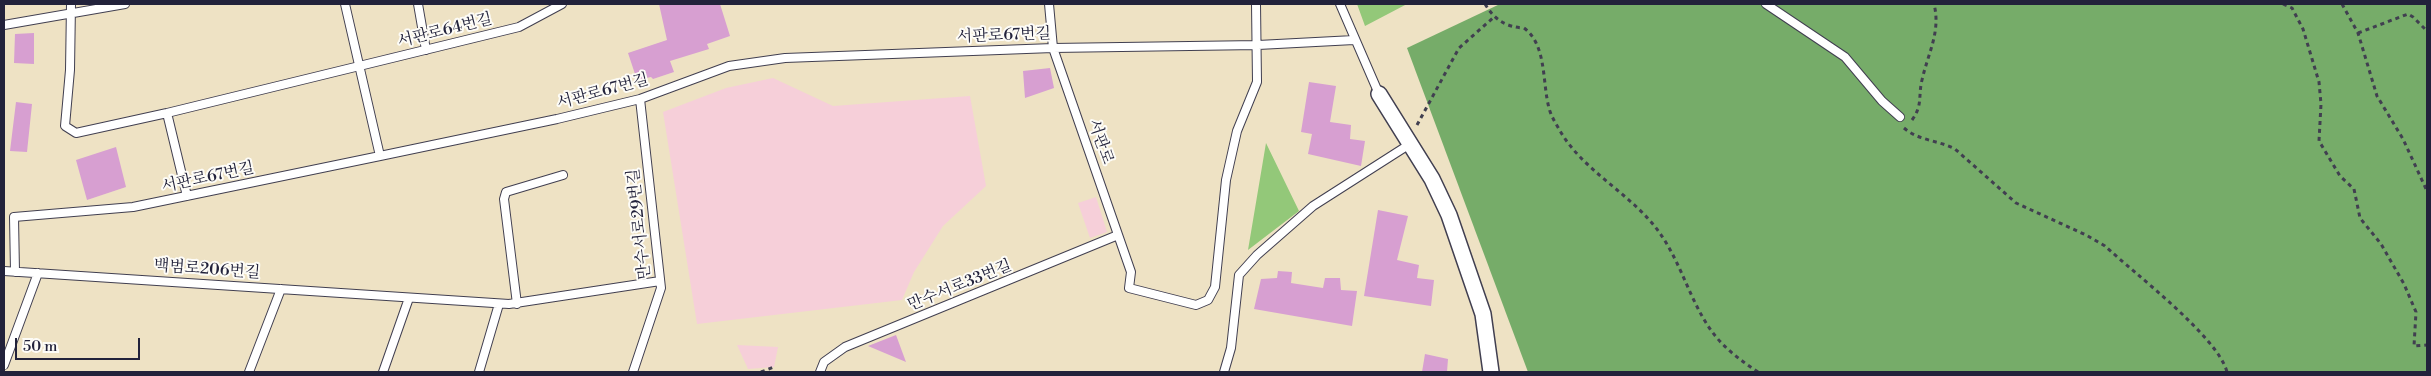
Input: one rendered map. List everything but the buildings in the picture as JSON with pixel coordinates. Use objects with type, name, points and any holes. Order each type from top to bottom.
[{"type":"street","points":[[1379,94],[1410,144],[1449,214],[1483,314],[1492,372]]},
{"type":"lane","points":[[71,4],[72,14]]},
{"type":"lane","points":[[4,25],[125,4]]},
{"type":"lane","points":[[345,4],[380,156]]},
{"type":"lane","points":[[418,4],[426,50]]},
{"type":"lane","name":"서판로64번길","points":[[72,14],[65,126],[76,133],[167,113],[519,27],[562,4]]},
{"type":"lane","name":"서판로","points":[[1049,4],[1053,48],[1131,272],[1129,288],[1196,305],[1208,300],[1215,286],[1226,180],[1237,131],[1257,82],[1258,45]]},
{"type":"lane","points":[[1256,4],[1258,45]]},
{"type":"lane","points":[[1340,4],[1379,94]]},
{"type":"lane","points":[[1766,4],[1845,57],[1882,101],[1900,117]]},
{"type":"lane","name":"서판로67번길","points":[[15,272],[14,218],[133,207],[557,119],[640,99],[729,66],[785,58],[1053,48],[1258,45],[1354,40]]},
{"type":"lane","name":"만수서로29번길","points":[[632,372],[661,288],[640,99]]},
{"type":"lane","points":[[167,113],[187,196]]},
{"type":"lane","points":[[1224,372],[1231,348],[1239,275],[1257,255],[1313,206],[1410,144]]},
{"type":"lane","points":[[517,304],[504,199],[506,192],[563,175]]},
{"type":"lane","name":"만수서로33번길","points":[[820,372],[824,362],[845,347],[1118,236]]},
{"type":"lane","name":"백범로206번길","points":[[4,271],[499,304],[517,304],[660,281]]},
{"type":"lane","points":[[4,365],[38,273]]},
{"type":"lane","points":[[249,372],[281,289]]},
{"type":"lane","points":[[383,372],[409,298]]},
{"type":"lane","points":[[479,372],[499,304]]},
{"type":"path","points":[[1485,4],[1494,17],[1514,28],[1524,28],[1534,38],[1539,51],[1549,108],[1560,132],[1587,162],[1633,204],[1658,232],[1678,263],[1711,330],[1739,359],[1758,372]]},
{"type":"path","points":[[1934,4],[1937,25],[1922,81],[1922,100],[1913,119],[1900,124],[1917,138],[1946,144],[1955,149],[2016,203],[2086,235],[2105,246],[2205,337],[2220,357],[2227,372]]},
{"type":"path","points":[[2283,4],[2292,8],[2303,29],[2319,82],[2322,104],[2319,141],[2340,176],[2354,189],[2360,218],[2381,244],[2404,284],[2416,312],[2414,346],[2427,345]]},
{"type":"path","points":[[2342,4],[2358,33],[2377,96],[2403,139],[2427,191]]},
{"type":"path","points":[[2358,33],[2408,14],[2427,31]]},
{"type":"path","points":[[1410,144],[1420,118],[1459,48],[1494,17]]},
{"type":"path","points":[[761,372],[774,367]]},
{"type":"shaded area","points":[[773,78],[833,106],[970,96],[986,186],[943,226],[914,272],[902,300],[697,324],[663,112],[726,88]]},
{"type":"shaded area","points":[[1096,197],[1107,232],[1090,238],[1078,203]]},
{"type":"shaded area","points":[[737,345],[778,347],[774,367],[748,369]]},
{"type":"green space","points":[[1357,4],[1407,4],[1365,26]]},
{"type":"green space","points":[[1500,4],[2427,4],[2427,372],[1528,372],[1407,48]]},
{"type":"green space","points":[[1266,143],[1299,211],[1248,250]]}]
